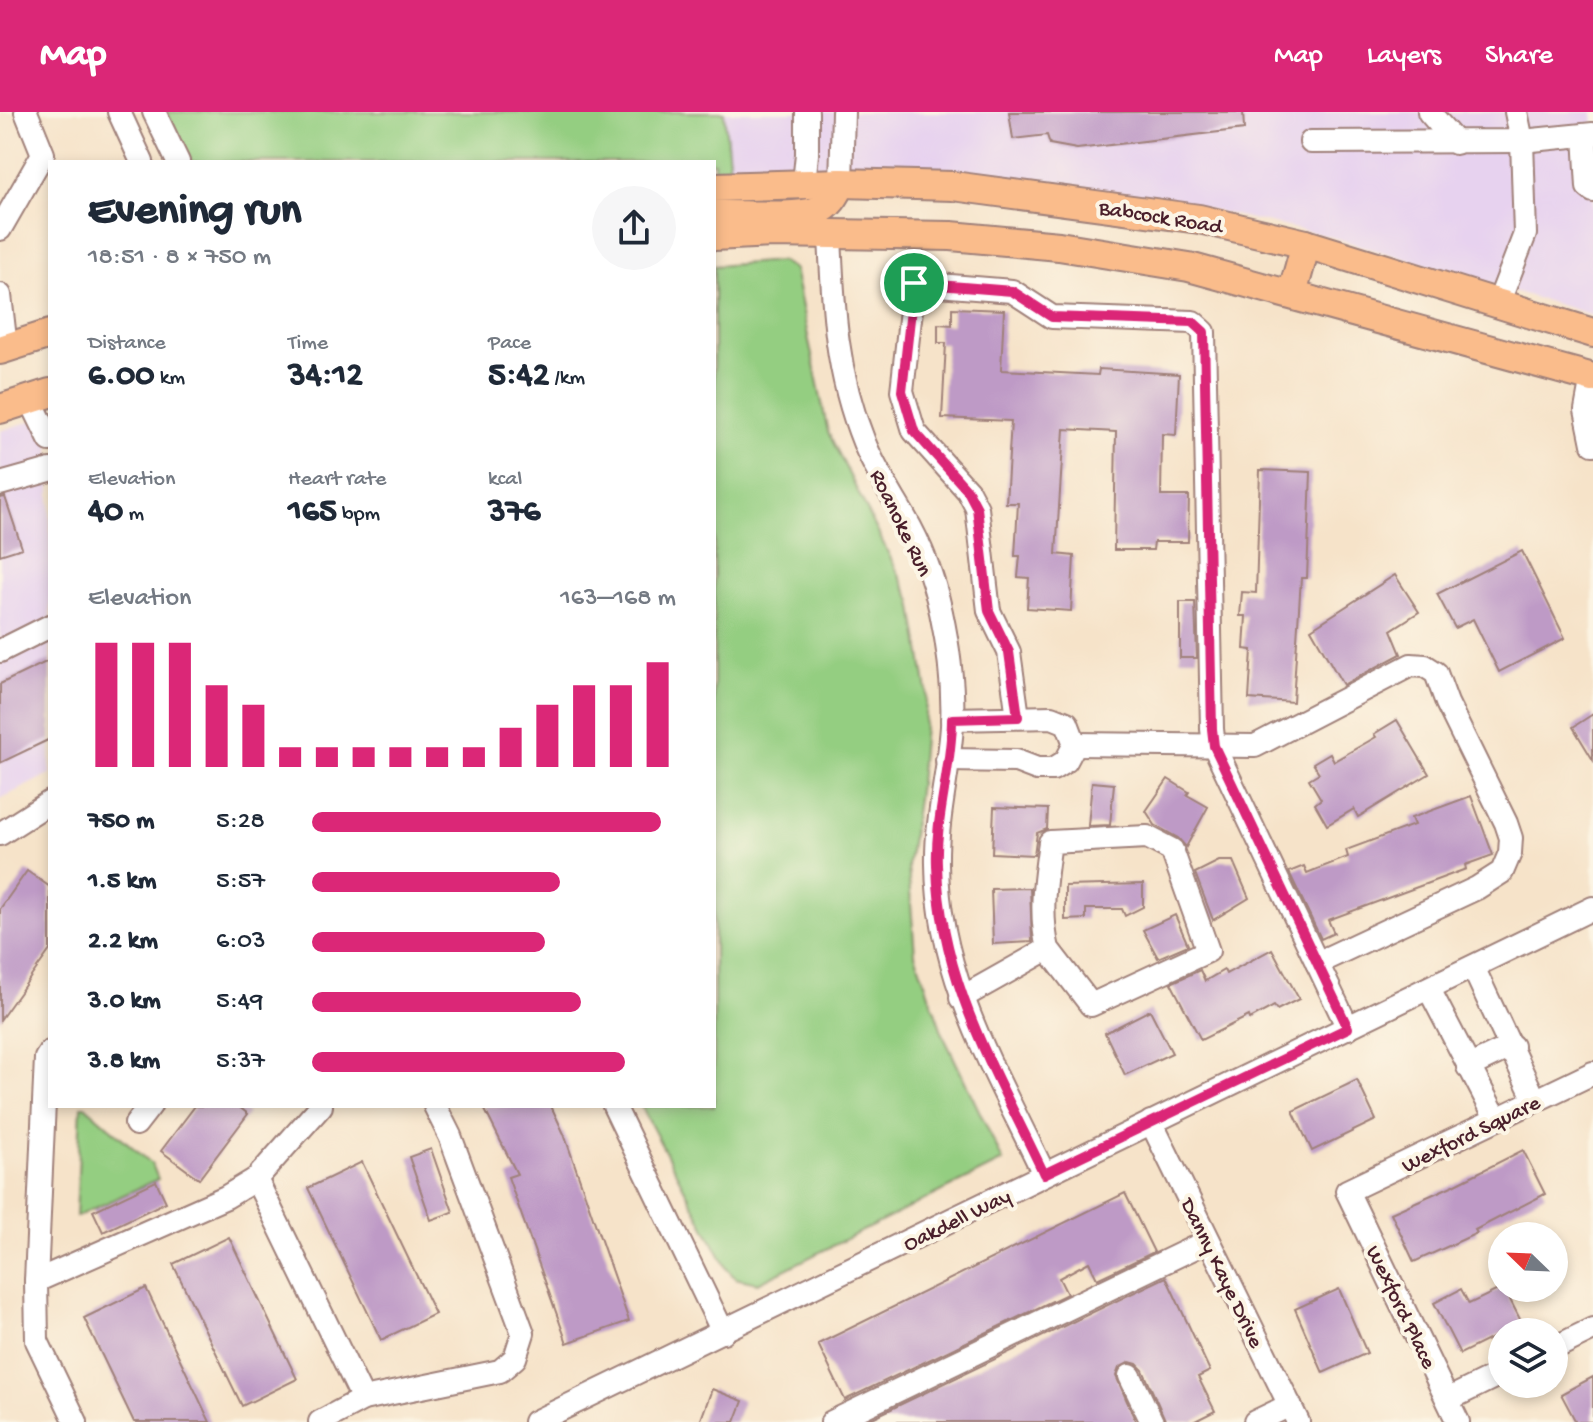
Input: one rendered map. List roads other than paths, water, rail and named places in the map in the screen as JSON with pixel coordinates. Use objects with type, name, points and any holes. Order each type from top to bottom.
[{"type":"main road","name":"Babcock Road","points":[[716,187],[804,183],[953,186],[1199,219],[1306,244],[1593,333]]},
{"type":"main road","points":[[716,215],[817,210],[838,193],[841,183]]},
{"type":"main road","points":[[716,236],[773,233],[951,236],[1059,246],[1189,267],[1592,377]]},
{"type":"main road","points":[[1292,294],[1306,244]]},
{"type":"main road","points":[[3,349],[48,335]]},
{"type":"main road","points":[[0,409],[40,396]]},
{"type":"street","points":[[0,229],[43,154],[26,112]]},
{"type":"street","points":[[119,112],[141,160]]},
{"type":"street","points":[[154,112],[177,160]]},
{"type":"street","points":[[804,183],[807,112]]},
{"type":"street","points":[[841,183],[843,112]]},
{"type":"street","points":[[1429,112],[1456,143]]},
{"type":"street","points":[[1498,304],[1525,234],[1522,141],[1516,112]]},
{"type":"street","points":[[1311,142],[1456,143],[1522,141],[1589,134],[1588,187],[1593,191]]},
{"type":"street","name":"Roanoke Run","points":[[830,235],[833,320],[839,362],[850,404],[883,483],[906,519],[928,568],[948,647],[952,719],[938,820],[937,877],[948,956],[961,998],[1044,1174]]},
{"type":"street","points":[[1018,717],[1009,652],[989,611],[977,508],[968,491],[914,431],[902,391],[914,283],[1012,291],[1052,317],[1193,322],[1204,332],[1214,746],[1348,1028]]},
{"type":"street","points":[[0,295],[3,349]]},
{"type":"street","points":[[1592,377],[1586,410],[1593,444]]},
{"type":"street","points":[[40,396],[48,431]]},
{"type":"street","points":[[0,484],[48,471]]},
{"type":"street","points":[[0,651],[48,627]]},
{"type":"street","points":[[1075,744],[1255,746],[1411,665],[1425,666],[1436,673],[1447,703],[1488,782],[1511,838],[1510,853],[1502,872],[1477,888],[1317,963]]},
{"type":"street","points":[[947,760],[1016,761],[1037,769],[1053,769],[1066,761],[1075,744],[1067,723],[1052,717],[952,719]]},
{"type":"street","points":[[0,834],[48,803]]},
{"type":"street","points":[[1147,837],[1172,850],[1208,951],[1091,1005],[1048,949],[1043,930],[1042,895],[1050,842],[1147,837]]},
{"type":"street","name":"Oakdell Way","points":[[535,1422],[1593,908]]},
{"type":"street","points":[[961,998],[1048,949]]},
{"type":"street","points":[[1473,967],[1535,1100]]},
{"type":"street","points":[[1429,989],[1496,1118]]},
{"type":"street","points":[[1468,1067],[1512,1046]]},
{"type":"street","points":[[48,1055],[36,1281],[37,1341],[76,1422]]},
{"type":"street","name":"Wexford Square","points":[[1347,1191],[1593,1073]]},
{"type":"street","points":[[320,1422],[363,1399],[500,1371],[515,1358],[523,1333],[450,1136],[436,1108]]},
{"type":"street","points":[[615,1108],[723,1332]]},
{"type":"street","points":[[36,1281],[226,1197],[256,1179],[311,1109]]},
{"type":"street","name":"Danny Kaye Drive","points":[[1151,1122],[1294,1414]]},
{"type":"street","points":[[256,1179],[363,1399]]},
{"type":"street","name":"Wexford Place","points":[[1347,1191],[1458,1422]]},
{"type":"street","points":[[832,1422],[1208,1241]]},
{"type":"street","points":[[1568,1341],[1593,1329]]},
{"type":"street","points":[[1130,1376],[1152,1422]]},
{"type":"street","points":[[1449,1399],[1488,1380]]},
{"type":"street","points":[[1255,1422],[1294,1414]]}]
